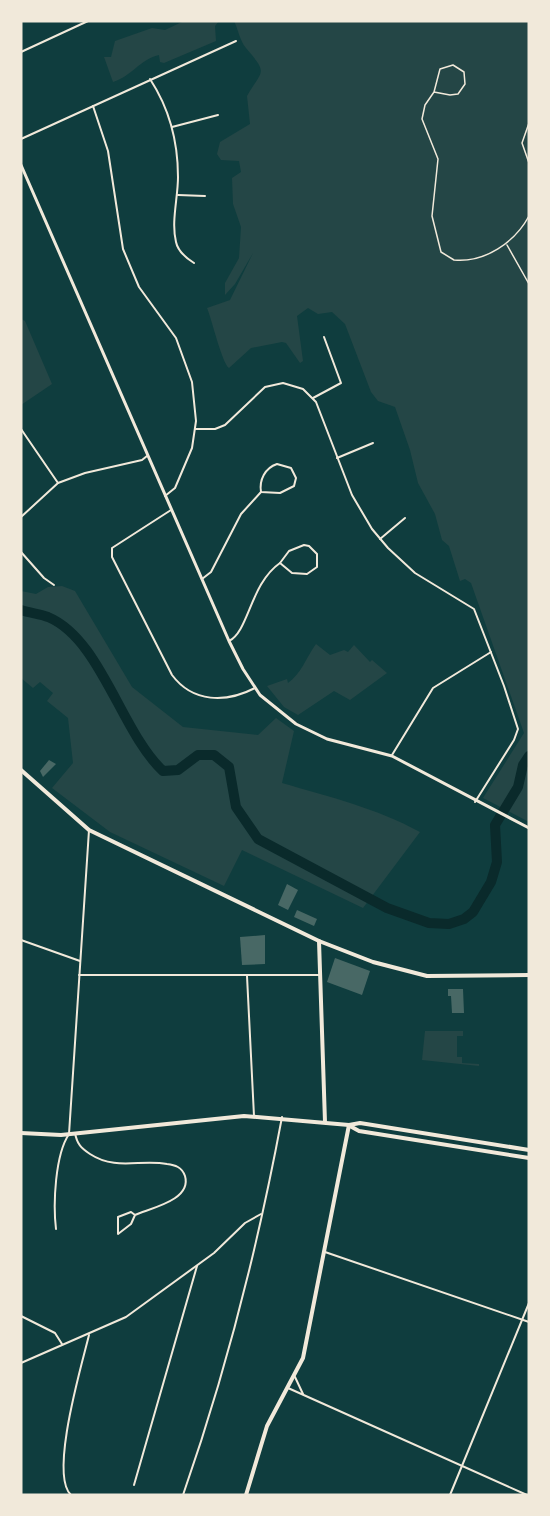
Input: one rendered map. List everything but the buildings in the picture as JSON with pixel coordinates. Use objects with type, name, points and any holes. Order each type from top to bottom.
[{"type":"main road","points":[[21,771],[89,830],[319,941],[374,962],[427,976],[529,975]]},
{"type":"main road","points":[[319,941],[325,1122]]},
{"type":"main road","points":[[21,1133],[69,1134],[228,1116],[254,1116],[349,1125],[360,1124],[529,1150]]},
{"type":"main road","points":[[349,1125],[359,1131],[529,1158]]},
{"type":"main road","points":[[246,1495],[267,1426],[295,1377],[303,1358],[349,1125]]},
{"type":"main road","points":[[412,1139],[413,1132]]},
{"type":"main road","points":[[486,1151],[488,1143]]},
{"type":"street","points":[[21,52],[88,21]]},
{"type":"street","points":[[21,139],[236,40]]},
{"type":"street","points":[[150,79],[163,101],[172,127],[178,176],[176,243],[184,257],[194,263]]},
{"type":"street","points":[[93,106],[108,151],[123,249],[139,287],[176,338],[186,359],[194,394],[195,429],[189,460],[173,491],[165,496]]},
{"type":"street","points":[[172,127],[218,115]]},
{"type":"street","points":[[21,165],[229,641],[255,688],[285,716],[317,735],[392,756],[513,822],[529,828]]},
{"type":"street","points":[[177,195],[205,196]]},
{"type":"street","points":[[313,398],[340,383],[324,337]]},
{"type":"street","points":[[195,429],[215,429],[225,425],[260,390],[274,384],[297,386],[313,398],[351,495],[380,539],[415,573],[474,609],[518,729],[514,740],[475,802]]},
{"type":"street","points":[[21,429],[58,483]]},
{"type":"street","points":[[337,458],[374,443]]},
{"type":"street","points":[[21,517],[58,483],[85,473],[142,460],[147,456]]},
{"type":"street","points":[[202,579],[211,572],[241,514],[261,492],[261,482],[272,465],[284,464],[294,472],[296,482],[291,489],[272,494],[261,492]]},
{"type":"street","points":[[171,510],[112,548],[112,557],[172,675],[186,689],[209,699],[221,699],[255,688]]},
{"type":"street","points":[[380,539],[405,518]]},
{"type":"street","points":[[229,641],[240,633],[251,601],[263,579],[290,551],[298,546],[309,546],[317,554],[317,567],[307,574],[292,573],[280,563]]},
{"type":"street","points":[[21,552],[44,579],[54,585]]},
{"type":"street","points":[[392,756],[433,688],[491,652]]},
{"type":"street","points":[[56,1229],[58,1162],[63,1143],[69,1134],[89,830]]},
{"type":"street","points":[[21,940],[80,961]]},
{"type":"street","points":[[79,975],[320,975]]},
{"type":"street","points":[[247,976],[254,1116]]},
{"type":"street","points":[[183,1495],[215,1401],[239,1319],[282,1117]]},
{"type":"street","points":[[75,1133],[77,1142],[83,1149],[107,1164],[164,1163],[177,1166],[183,1172],[186,1185],[182,1192],[172,1200],[135,1215],[131,1224],[118,1234],[118,1217],[131,1212],[135,1215]]},
{"type":"street","points":[[21,1363],[126,1317],[197,1266],[245,1223],[261,1214]]},
{"type":"street","points":[[324,1252],[529,1322]]},
{"type":"street","points":[[134,1485],[197,1266]]},
{"type":"street","points":[[450,1495],[529,1303]]},
{"type":"street","points":[[21,1316],[55,1333],[63,1345]]},
{"type":"street","points":[[71,1495],[63,1480],[67,1436],[76,1381],[89,1334]]},
{"type":"street","points":[[295,1377],[303,1394]]},
{"type":"street","points":[[288,1388],[527,1495]]},
{"type":"path","points":[[434,92],[458,94],[465,84],[464,72],[456,66],[442,67],[438,72],[434,92],[425,105],[422,119],[439,164],[432,206],[439,247],[449,258],[463,261],[481,256],[507,244],[516,236],[529,216]]},
{"type":"path","points":[[529,123],[522,143],[529,163]]},
{"type":"path","points":[[507,244],[529,284]]},
{"type":"shaded area","points":[[184,21],[219,21],[215,26],[216,41],[164,63],[160,62],[159,55],[152,57],[113,82],[104,57],[111,57],[115,41],[152,28],[165,30]]},
{"type":"shaded area","points":[[234,21],[529,21],[529,822],[483,798],[524,733],[471,583],[465,579],[460,581],[449,546],[442,540],[435,514],[418,483],[410,450],[395,407],[378,401],[371,392],[345,324],[332,312],[318,314],[308,308],[297,316],[303,361],[300,363],[286,343],[282,342],[251,348],[229,368],[220,350],[207,308],[230,300],[253,253],[235,284],[225,295],[225,283],[239,258],[241,227],[233,204],[232,178],[241,172],[239,161],[221,160],[217,154],[220,142],[250,124],[247,96],[261,72],[258,63],[242,42]]},
{"type":"shaded area","points":[[21,319],[25,321],[52,384],[21,405]]},
{"type":"shaded area","points":[[62,586],[75,591],[132,687],[183,727],[258,735],[276,718],[294,731],[282,783],[370,810],[420,832],[363,908],[242,850],[224,886],[110,832],[52,788],[73,763],[68,718],[47,701],[53,693],[40,682],[33,688],[21,678],[21,591],[36,594],[48,587]]},
{"type":"shaded area","points":[[316,644],[330,655],[344,650],[348,652],[354,645],[370,662],[372,660],[387,673],[350,700],[334,691],[298,715],[284,707],[267,686],[287,679],[288,683],[293,679]]},
{"type":"shaded area","points":[[425,1031],[463,1031],[463,1036],[457,1036],[457,1057],[462,1057],[462,1063],[479,1064],[479,1066],[422,1060]]},
{"type":"waterway","points":[[21,610],[48,617],[66,628],[82,645],[97,665],[135,734],[163,771],[178,770],[198,755],[214,755],[229,767],[236,807],[258,839],[387,908],[429,923],[449,924],[464,919],[473,912],[491,882],[497,862],[495,825],[518,787],[523,765],[529,756]]}]
